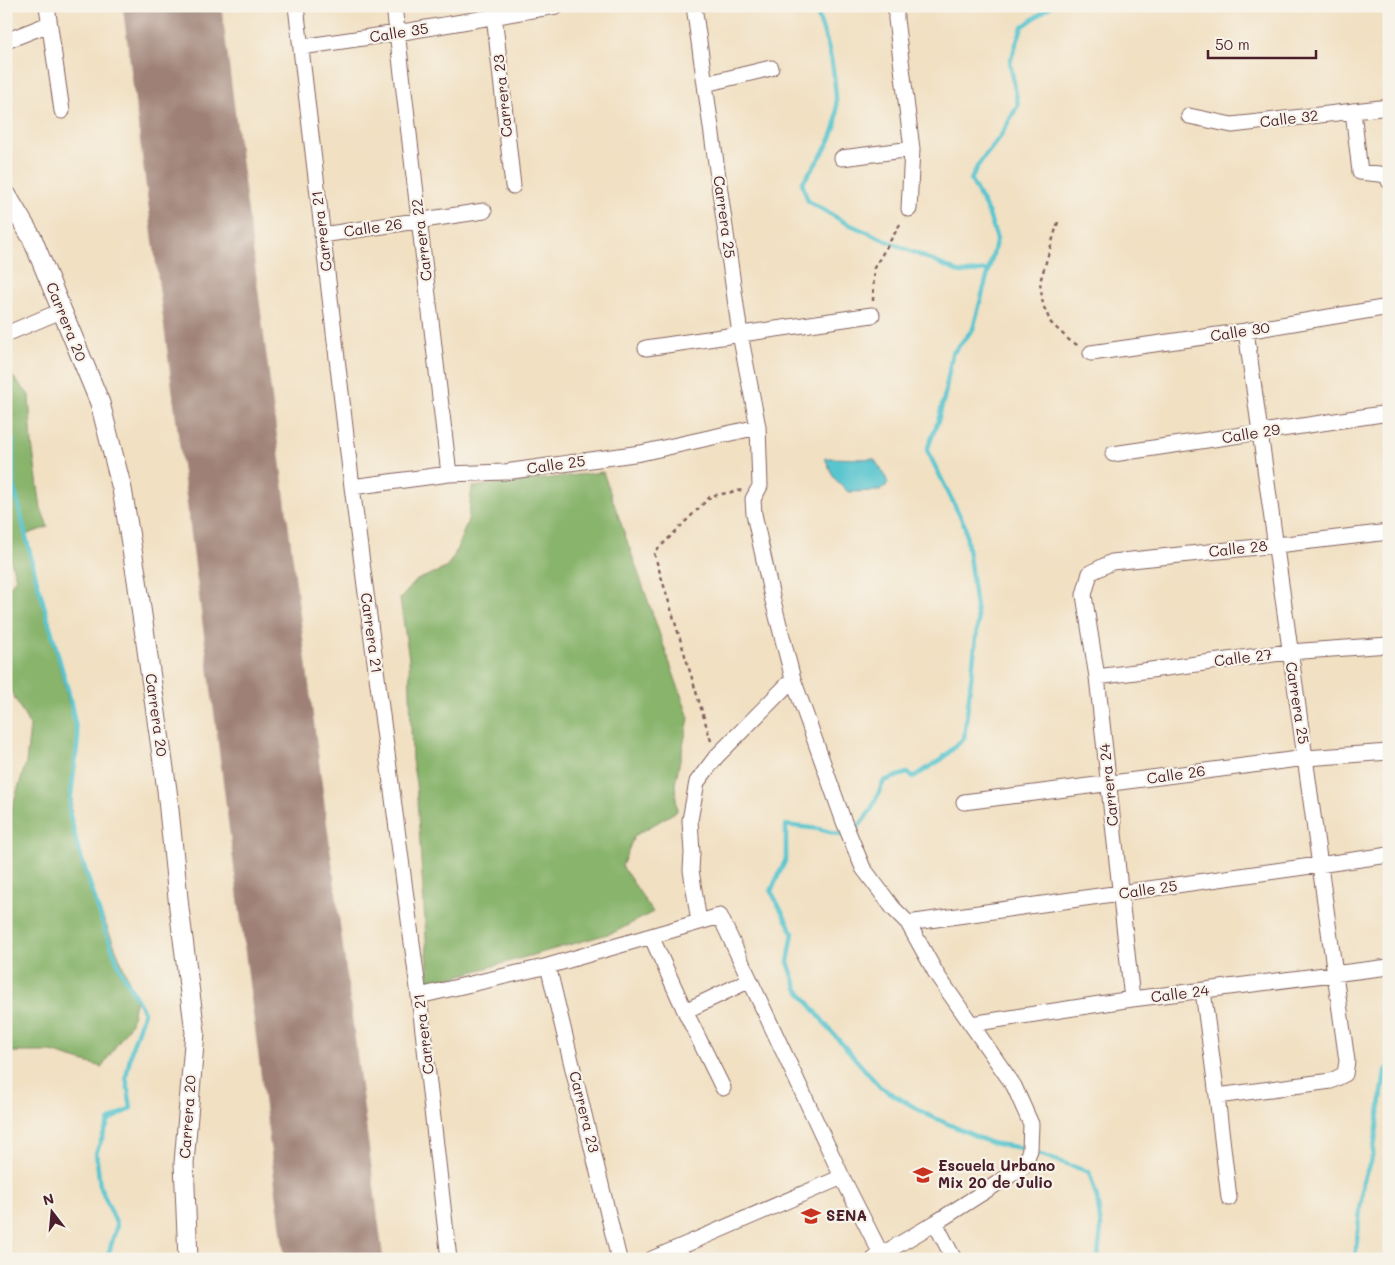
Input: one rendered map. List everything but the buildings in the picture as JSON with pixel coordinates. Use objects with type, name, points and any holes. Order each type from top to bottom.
[{"type":"main road","name":"Carrera 20","points":[[6,194],[32,238],[100,403],[122,489],[166,780],[178,908],[195,1032],[184,1163],[188,1259]]},
{"type":"street","points":[[47,6],[62,110]]},
{"type":"street","name":"Carrera 21","points":[[296,6],[352,487],[419,996],[450,1259]]},
{"type":"street","name":"Carrera 22","points":[[394,6],[449,474]]},
{"type":"street","name":"Calle 35","points":[[301,47],[397,33],[493,12],[556,6]]},
{"type":"street","name":"Carrera 25","points":[[694,6],[740,334],[758,427],[760,486],[753,499],[754,514],[772,597],[793,679],[844,822],[863,868],[893,908],[908,923],[937,975],[1014,1086],[1031,1124],[1030,1150],[1023,1167],[935,1223]]},
{"type":"street","points":[[896,6],[912,149],[909,209]]},
{"type":"street","name":"Carrera 23","points":[[493,12],[513,186]]},
{"type":"street","points":[[6,41],[49,24]]},
{"type":"street","points":[[705,84],[771,68]]},
{"type":"street","name":"Calle 32","points":[[1189,116],[1232,126],[1389,107]]},
{"type":"street","points":[[1353,111],[1360,172],[1388,175],[1389,181]]},
{"type":"street","points":[[842,158],[912,149]]},
{"type":"street","name":"Calle 26","points":[[322,236],[484,211]]},
{"type":"street","name":"Calle 30","points":[[1091,353],[1246,331],[1389,307]]},
{"type":"street","points":[[6,334],[61,311]]},
{"type":"street","points":[[646,348],[872,315]]},
{"type":"street","name":"Carrera 25","points":[[1218,1096],[1331,1081],[1345,1074],[1347,1061],[1246,331]]},
{"type":"street","name":"Calle 29","points":[[1113,454],[1389,413]]},
{"type":"street","name":"Calle 25","points":[[352,487],[449,474],[505,472],[632,454],[758,427]]},
{"type":"street","name":"Calle 28","points":[[1090,573],[1112,562],[1277,546],[1389,532]]},
{"type":"street","name":"Carrera 24","points":[[1090,573],[1084,595],[1097,677],[1132,999]]},
{"type":"street","name":"Calle 27","points":[[1097,677],[1289,652],[1389,644]]},
{"type":"street","points":[[698,922],[691,870],[690,820],[696,782],[716,757],[793,679]]},
{"type":"street","name":"Calle 26","points":[[964,802],[1306,758],[1389,752]]},
{"type":"street","name":"Calle 25","points":[[908,923],[1389,855]]},
{"type":"street","points":[[419,996],[548,966],[718,915],[722,918],[878,1256],[935,1223],[954,1259]]},
{"type":"street","points":[[650,936],[724,1088]]},
{"type":"street","name":"Carrera 23","points":[[548,966],[619,1259]]},
{"type":"street","name":"Calle 24","points":[[971,1024],[1132,999],[1389,967]]},
{"type":"street","points":[[685,1011],[750,980]]},
{"type":"street","points":[[1203,991],[1218,1096],[1229,1198]]},
{"type":"street","points":[[652,1259],[842,1177]]},
{"type":"path","points":[[872,315],[874,268],[909,209]]},
{"type":"path","points":[[1058,222],[1040,282],[1043,305],[1051,323],[1069,340],[1091,353]]},
{"type":"path","points":[[716,757],[654,554],[711,496],[760,486]]},
{"type":"green space","points":[[6,369],[29,395],[32,444],[41,508],[48,527],[25,535],[78,738],[71,820],[90,886],[136,998],[131,1023],[102,1067],[51,1052],[6,1052],[6,826],[26,763],[30,726],[6,682],[6,592],[16,578],[10,559],[6,555]]},
{"type":"green space","points":[[603,472],[689,718],[675,784],[677,811],[634,836],[622,866],[653,912],[615,932],[429,984],[416,783],[412,760],[409,659],[400,599],[417,580],[446,568],[454,556],[468,520],[472,487]]},
{"type":"water","points":[[825,458],[874,459],[885,475],[888,484],[880,491],[848,492],[834,478]]},
{"type":"waterway","points":[[816,6],[832,61],[836,90],[836,120],[829,142],[802,183],[808,201],[846,223],[961,273],[988,270]]},
{"type":"waterway","points":[[853,834],[871,810],[884,781],[907,773],[914,777],[942,759],[964,738],[978,622],[965,526],[927,450],[938,421],[952,354],[973,329],[997,239],[988,212],[971,180],[978,165],[1000,137],[1018,105],[1010,62],[1022,27],[1051,6]]},
{"type":"waterway","points":[[6,414],[13,442],[13,483],[35,574],[68,690],[78,738],[69,811],[77,845],[105,930],[121,971],[144,1012],[132,1048],[126,1077],[131,1108],[109,1121],[96,1153],[100,1186],[117,1225],[107,1259]]},
{"type":"waterway","points":[[845,836],[819,829],[786,825],[786,859],[771,891],[793,933],[788,962],[797,988],[830,1030],[880,1087],[928,1115],[991,1143],[1022,1148],[1089,1172],[1097,1198],[1101,1227],[1098,1256],[1105,1259]]},
{"type":"waterway","points":[[1355,1259],[1363,1181],[1373,1155],[1385,1072],[1389,1067]]},
{"type":"runway","points":[[172,6],[334,1259]]},
{"type":"place","name":"Escuela Urbano Mix 20 de Julio","points":[[923,1175]]},
{"type":"place","name":"SENA","points":[[811,1216]]}]
